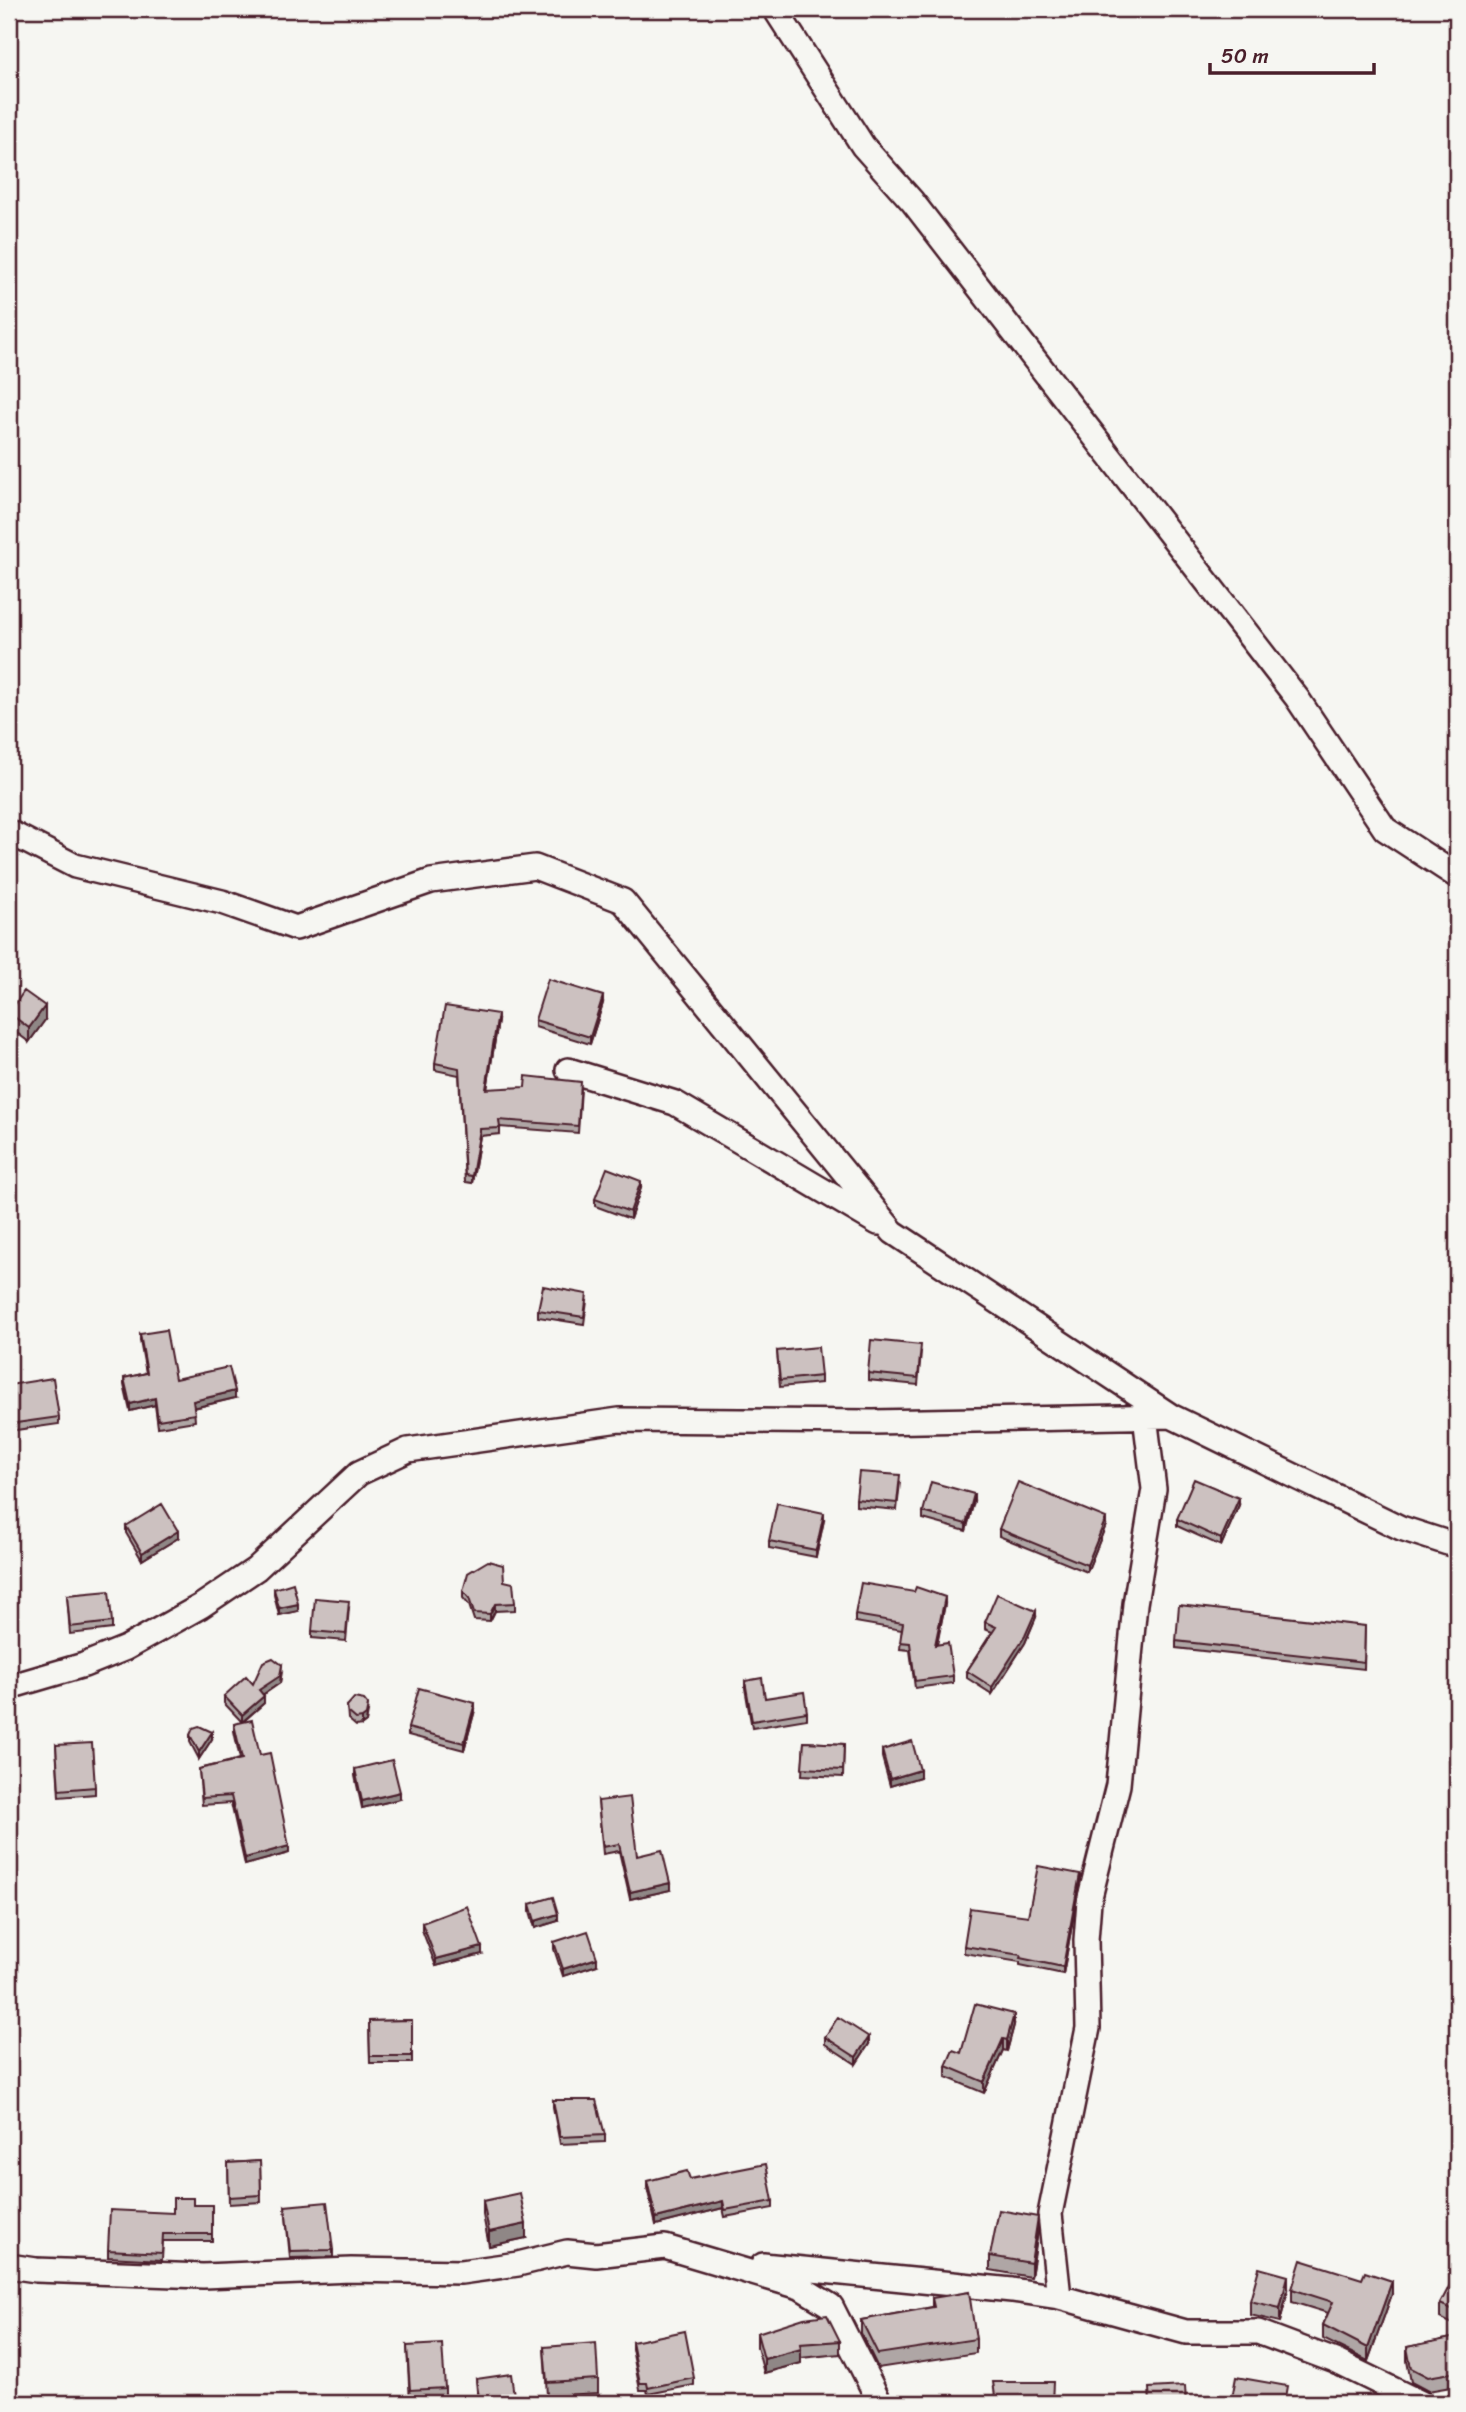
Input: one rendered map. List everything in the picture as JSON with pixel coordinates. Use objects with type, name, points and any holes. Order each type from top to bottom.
[{"type":"street","points":[[775,9],[863,146],[912,201],[1297,698],[1384,829],[1457,876]]},
{"type":"street","points":[[9,832],[75,866],[222,902],[296,928],[431,881],[535,867],[623,901],[893,1232]]},
{"type":"street","points":[[568,1070],[675,1103],[893,1232],[1171,1416],[1401,1528],[1457,1546]]},
{"type":"street","points":[[1059,2297],[1050,2214],[1088,2028],[1086,1940],[1089,1900],[1118,1785],[1135,1604],[1154,1489],[1145,1416]]},
{"type":"street","points":[[9,1687],[84,1665],[126,1648],[201,1606],[256,1569],[359,1473],[408,1450],[619,1420],[886,1422],[1171,1416]]},
{"type":"street","points":[[9,2266],[36,2270],[203,2276],[351,2270],[427,2273],[518,2264],[567,2252],[596,2255],[665,2247],[800,2287],[831,2306],[880,2403]]},
{"type":"street","points":[[718,2261],[1059,2297],[1186,2332],[1258,2332],[1335,2361],[1421,2403]]},
{"type":"building","points":[[548,979],[603,996],[590,1037],[535,1020]]},
{"type":"building","points":[[24,991],[45,1006],[29,1028],[9,1013]]},
{"type":"building","points":[[445,1006],[498,1014],[486,1089],[525,1087],[526,1076],[581,1082],[578,1126],[499,1120],[500,1128],[480,1129],[472,1176],[465,1175],[459,1068],[435,1063]]},
{"type":"building","points":[[607,1168],[641,1181],[630,1212],[595,1199]]},
{"type":"building","points":[[543,1286],[587,1294],[584,1317],[538,1310]]},
{"type":"building","points":[[166,1330],[175,1379],[229,1367],[235,1391],[193,1401],[195,1414],[158,1420],[155,1398],[130,1404],[124,1378],[147,1373],[140,1334]]},
{"type":"building","points":[[871,1340],[921,1345],[918,1378],[868,1373]]},
{"type":"building","points":[[818,1347],[821,1376],[780,1380],[777,1351]]},
{"type":"building","points":[[53,1378],[59,1417],[9,1424],[9,1385]]},
{"type":"building","points":[[859,1472],[900,1475],[897,1503],[856,1499]]},
{"type":"building","points":[[1194,1479],[1239,1498],[1221,1539],[1177,1519]]},
{"type":"building","points":[[931,1482],[974,1494],[966,1524],[923,1512]]},
{"type":"building","points":[[1018,1482],[1106,1518],[1087,1565],[999,1529]]},
{"type":"building","points":[[777,1503],[824,1513],[816,1550],[769,1541]]},
{"type":"building","points":[[162,1504],[178,1531],[142,1553],[126,1526]]},
{"type":"building","points":[[488,1561],[503,1565],[504,1581],[513,1583],[515,1603],[495,1604],[490,1614],[474,1613],[469,1598],[463,1591],[468,1573]]},
{"type":"building","points":[[293,1583],[298,1604],[279,1608],[274,1589]]},
{"type":"building","points":[[861,1583],[914,1592],[916,1587],[945,1597],[935,1645],[948,1643],[953,1676],[915,1681],[910,1643],[900,1642],[903,1623],[855,1615]]},
{"type":"building","points":[[109,1591],[112,1622],[70,1627],[67,1595]]},
{"type":"building","points":[[997,1594],[1036,1611],[1025,1636],[992,1687],[967,1671],[996,1627],[985,1622]]},
{"type":"building","points":[[315,1598],[349,1601],[346,1634],[312,1631]]},
{"type":"building","points":[[1179,1605],[1365,1626],[1364,1662],[1176,1641]]},
{"type":"building","points":[[273,1658],[282,1665],[280,1676],[259,1690],[264,1696],[242,1715],[224,1696],[246,1676],[253,1684],[263,1662]]},
{"type":"building","points":[[762,1678],[765,1698],[804,1692],[807,1712],[752,1721],[745,1681]]},
{"type":"building","points":[[419,1688],[475,1703],[464,1743],[408,1728]]},
{"type":"building","points":[[354,1698],[364,1700],[368,1705],[366,1715],[362,1718],[356,1719],[348,1712],[347,1706]]},
{"type":"building","points":[[252,1720],[260,1755],[270,1753],[289,1846],[245,1858],[231,1796],[202,1798],[199,1769],[242,1759],[234,1724]]},
{"type":"building","points":[[199,1726],[212,1732],[199,1752],[190,1735],[193,1728]]},
{"type":"building","points":[[912,1741],[920,1770],[890,1779],[882,1750]]},
{"type":"building","points":[[804,1742],[844,1744],[843,1770],[802,1768]]},
{"type":"building","points":[[92,1743],[95,1787],[59,1790],[56,1745]]},
{"type":"building","points":[[392,1760],[400,1792],[362,1801],[355,1769]]},
{"type":"building","points":[[630,1797],[637,1856],[662,1850],[670,1883],[630,1892],[619,1844],[603,1847],[598,1801]]},
{"type":"building","points":[[1038,1866],[1080,1874],[1063,1967],[1020,1958],[1021,1955],[964,1946],[970,1908],[1028,1916]]},
{"type":"building","points":[[553,1897],[558,1914],[535,1921],[530,1904]]},
{"type":"building","points":[[467,1906],[482,1947],[436,1959],[422,1923]]},
{"type":"building","points":[[588,1931],[597,1958],[563,1969],[554,1942]]},
{"type":"building","points":[[9,1991],[14,1992],[9,2013]]},
{"type":"building","points":[[975,2004],[1014,2014],[1007,2040],[1003,2039],[984,2082],[946,2066],[953,2050],[961,2053]]},
{"type":"building","points":[[838,2017],[869,2037],[856,2057],[825,2037]]},
{"type":"building","points":[[412,2020],[412,2056],[370,2056],[369,2021]]},
{"type":"building","points":[[553,2100],[596,2100],[605,2135],[560,2137]]},
{"type":"building","points":[[260,2161],[261,2195],[229,2197],[228,2163]]},
{"type":"building","points":[[766,2164],[773,2201],[725,2210],[723,2201],[656,2218],[647,2181],[687,2171],[690,2179]]},
{"type":"building","points":[[520,2193],[526,2224],[489,2232],[483,2201]]},
{"type":"building","points":[[173,2198],[193,2198],[193,2205],[212,2205],[212,2234],[163,2234],[162,2253],[108,2250],[110,2210],[173,2213]]},
{"type":"building","points":[[327,2202],[333,2250],[290,2251],[285,2206]]},
{"type":"building","points":[[999,2210],[1038,2217],[1031,2263],[990,2256]]},
{"type":"building","points":[[1301,2260],[1362,2279],[1365,2272],[1392,2281],[1368,2348],[1323,2325],[1333,2302],[1292,2289]]},
{"type":"building","points":[[1259,2268],[1288,2276],[1280,2308],[1250,2301]]},
{"type":"building","points":[[1453,2279],[1457,2281],[1457,2372],[1428,2377],[1411,2368],[1407,2347],[1452,2338],[1454,2310],[1440,2304]]},
{"type":"building","points":[[969,2292],[976,2339],[878,2354],[861,2320],[934,2307],[932,2298]]},
{"type":"building","points":[[827,2315],[840,2341],[800,2344],[801,2349],[764,2359],[757,2333],[804,2318]]},
{"type":"building","points":[[685,2331],[694,2378],[648,2388],[647,2383],[640,2383],[632,2342]]},
{"type":"building","points":[[596,2343],[598,2379],[547,2382],[544,2347]]},
{"type":"building","points":[[442,2344],[445,2388],[410,2390],[407,2346]]},
{"type":"building","points":[[511,2374],[515,2403],[480,2403],[476,2379]]},
{"type":"building","points":[[1236,2377],[1287,2386],[1284,2403],[1231,2403]]},
{"type":"building","points":[[993,2382],[1053,2382],[1052,2403],[996,2403]]},
{"type":"building","points":[[1185,2386],[1186,2403],[1150,2403],[1149,2388]]}]
